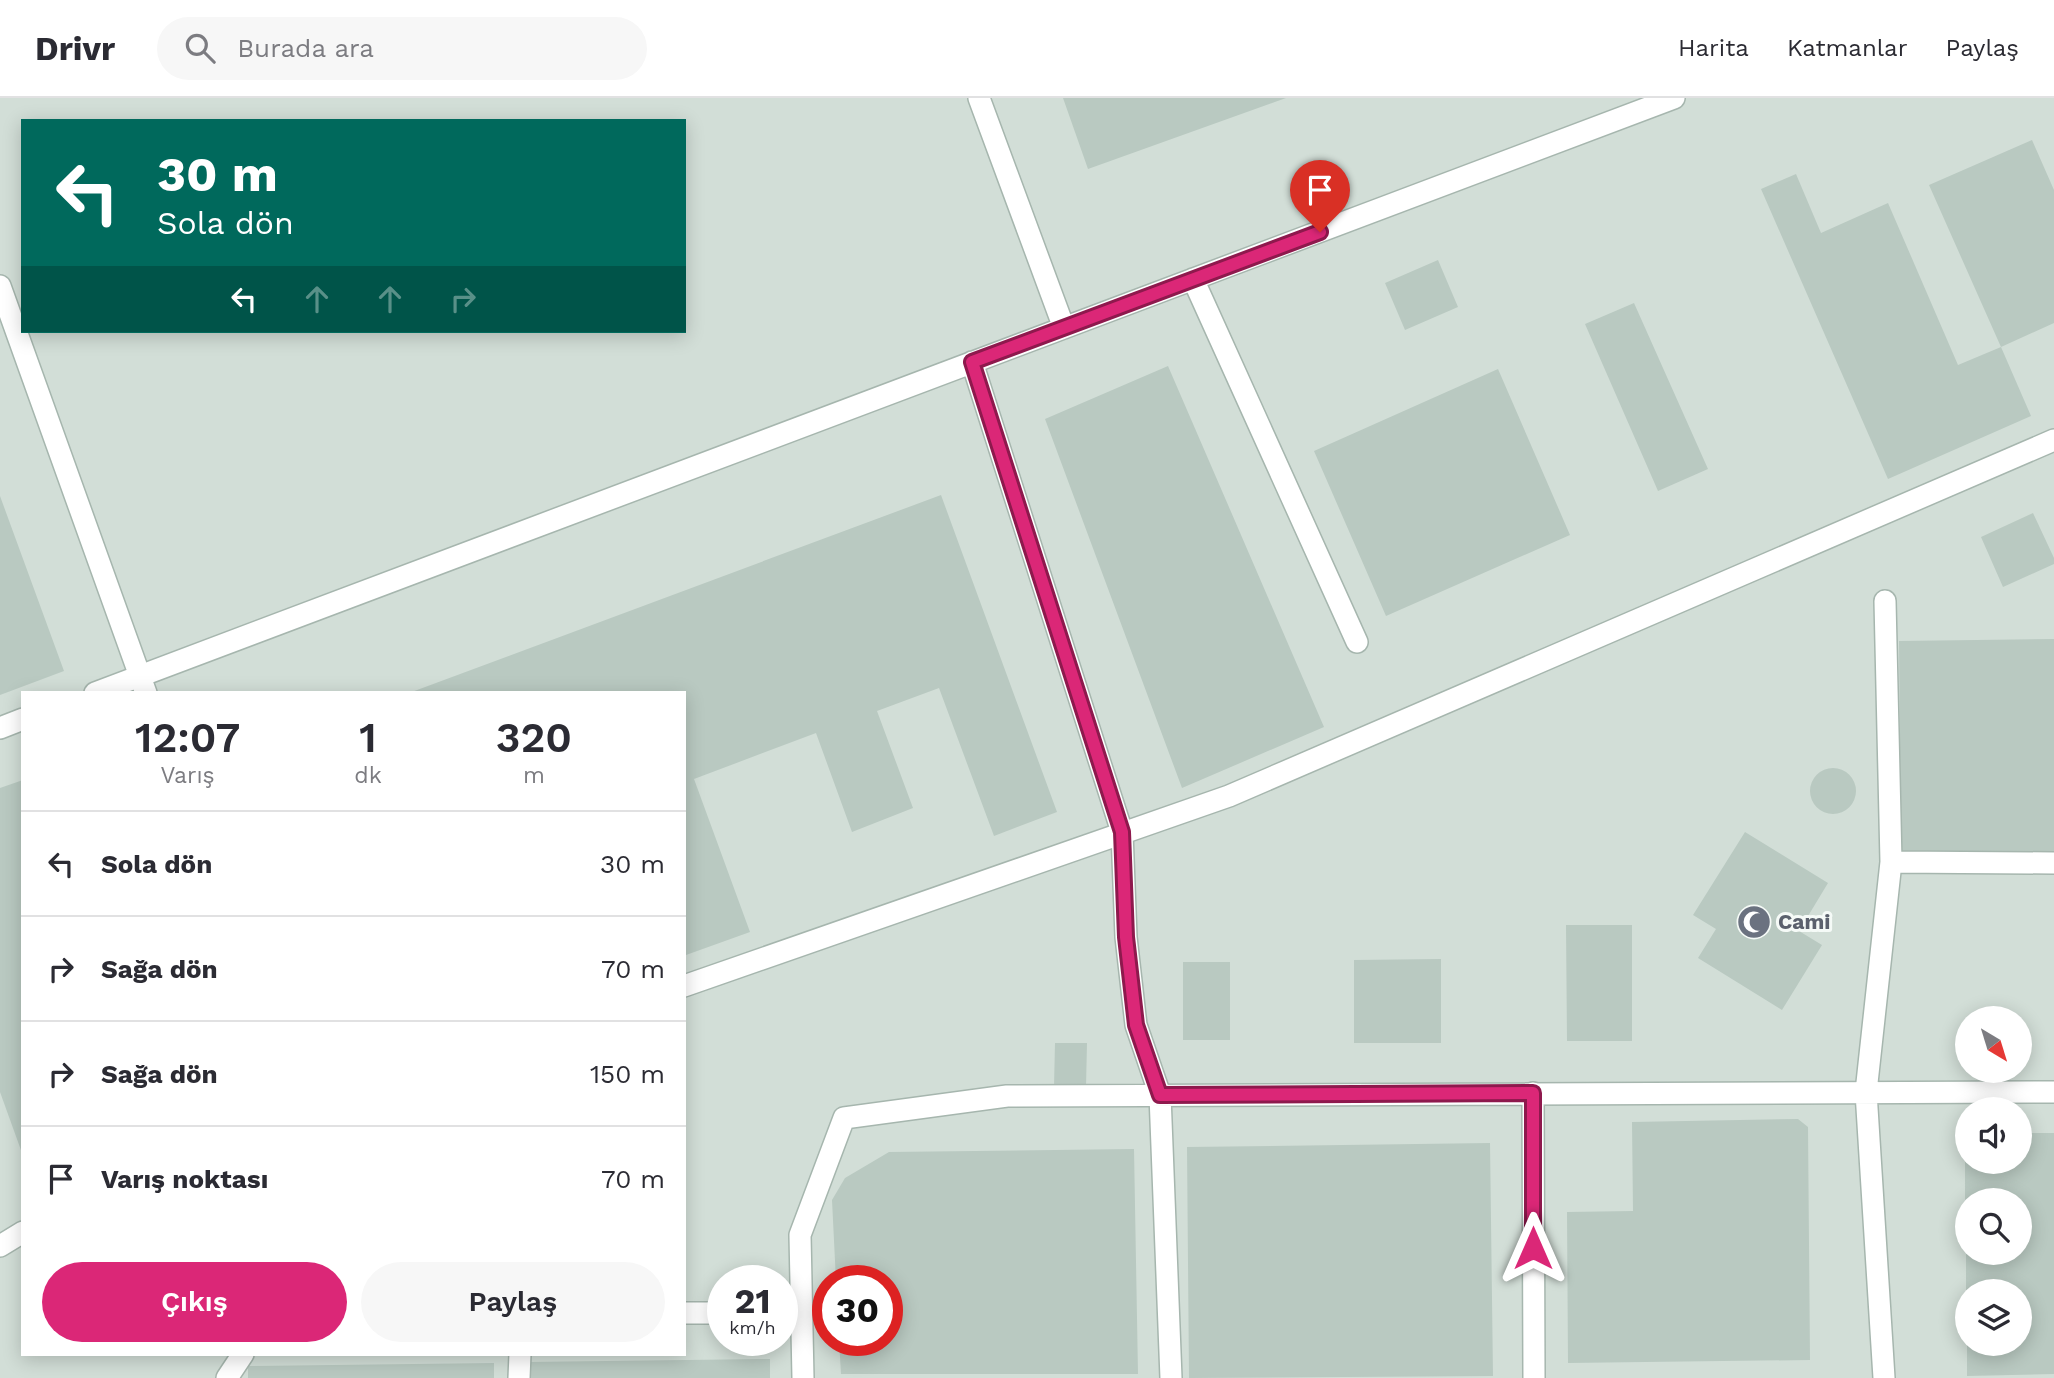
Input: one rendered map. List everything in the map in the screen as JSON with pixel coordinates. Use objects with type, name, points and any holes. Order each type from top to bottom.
[{"type":"street","points":[[979,98],[1064,328]]},
{"type":"street","points":[[107,691],[144,685],[972,362],[1674,98]]},
{"type":"street","points":[[1193,279],[1357,642]]},
{"type":"street","points":[[0,286],[144,685]]},
{"type":"street","points":[[972,362],[1122,832],[1126,937],[1136,1025],[1160,1095],[1171,1378]]},
{"type":"street","points":[[686,985],[1241,791],[2054,440]]},
{"type":"street","points":[[1884,1378],[1866,1092],[1891,862],[1885,601]]},
{"type":"street","points":[[0,728],[21,720]]},
{"type":"street","points":[[1891,862],[2054,863]]},
{"type":"street","points":[[797,1265],[800,1235],[844,1118],[1007,1096],[2054,1092]]},
{"type":"street","points":[[1533,1093],[1534,1378]]},
{"type":"street","points":[[0,1246],[21,1232]]},
{"type":"street","points":[[686,1313],[707,1313]]},
{"type":"street","points":[[798,1348],[803,1378]]},
{"type":"street","points":[[227,1378],[242,1356]]},
{"type":"street","points":[[519,1378],[520,1356]]},
{"type":"shaded area","points":[[0,98],[2054,98],[2054,1378],[0,1378]]},
{"type":"building","points":[[1063,98],[1286,98],[1088,169]]},
{"type":"building","points":[[2032,140],[2054,190],[2054,323],[2001,347],[1929,185]]},
{"type":"building","points":[[1796,174],[1821,233],[1888,203],[1958,365],[2001,347],[2031,416],[1888,479],[1761,189]]},
{"type":"building","points":[[1438,260],[1458,307],[1405,330],[1385,283]]},
{"type":"building","points":[[1634,303],[1708,469],[1658,491],[1585,324]]},
{"type":"building","points":[[1168,366],[1324,727],[1182,788],[1045,419]]},
{"type":"building","points":[[1498,369],[1570,535],[1386,616],[1314,451]]},
{"type":"building","points":[[941,495],[1057,812],[994,836],[939,688],[877,711],[913,808],[852,832],[816,733],[694,779],[750,932],[686,955],[686,691],[414,691]]},
{"type":"building","points":[[0,496],[64,671],[0,695]]},
{"type":"building","points":[[2033,513],[2054,558],[2054,564],[2003,587],[1981,537]]},
{"type":"building","points":[[2054,639],[2054,852],[1901,854],[1899,641]]},
{"type":"building","points":[[1833,768],[1849,775],[1856,791],[1849,807],[1833,814],[1817,807],[1810,791],[1817,775]]},
{"type":"building","points":[[21,781],[21,1150],[0,1092],[0,788]]},
{"type":"building","name":"Cami","points":[[1745,832],[1828,883],[1799,931],[1822,945],[1782,1010],[1698,958],[1716,929],[1693,915]]},
{"type":"building","points":[[1566,925],[1632,925],[1632,1041],[1567,1041]]},
{"type":"building","points":[[1441,959],[1441,1043],[1354,1043],[1354,960]]},
{"type":"building","points":[[1183,962],[1230,962],[1230,1040],[1183,1040]]},
{"type":"building","points":[[1055,1043],[1087,1043],[1086,1087],[1054,1087]]},
{"type":"building","points":[[1798,1119],[1808,1127],[1810,1360],[1568,1363],[1567,1212],[1633,1211],[1632,1122]]},
{"type":"building","points":[[2032,1133],[2054,1133],[2054,1374],[1967,1376],[1967,1356],[2032,1356],[2032,1279],[1966,1279],[1966,1265],[2032,1265],[2032,1188],[1965,1188],[1965,1174],[2032,1174]]},
{"type":"building","points":[[1490,1143],[1493,1376],[1189,1378],[1187,1147]]},
{"type":"building","points":[[1134,1149],[1138,1374],[841,1374],[840,1356],[903,1356],[903,1265],[835,1265],[832,1200],[845,1178],[889,1152]]},
{"type":"building","points":[[770,1359],[770,1378],[528,1378],[528,1362]]},
{"type":"building","points":[[494,1363],[494,1378],[248,1378],[248,1366]]},
{"type":"place","name":"Cami","points":[[1754,922]]},
{"type":"route","points":[[1320,232],[972,362],[1122,832],[1126,937],[1136,1025],[1160,1095],[1533,1093],[1533,1248]]}]
